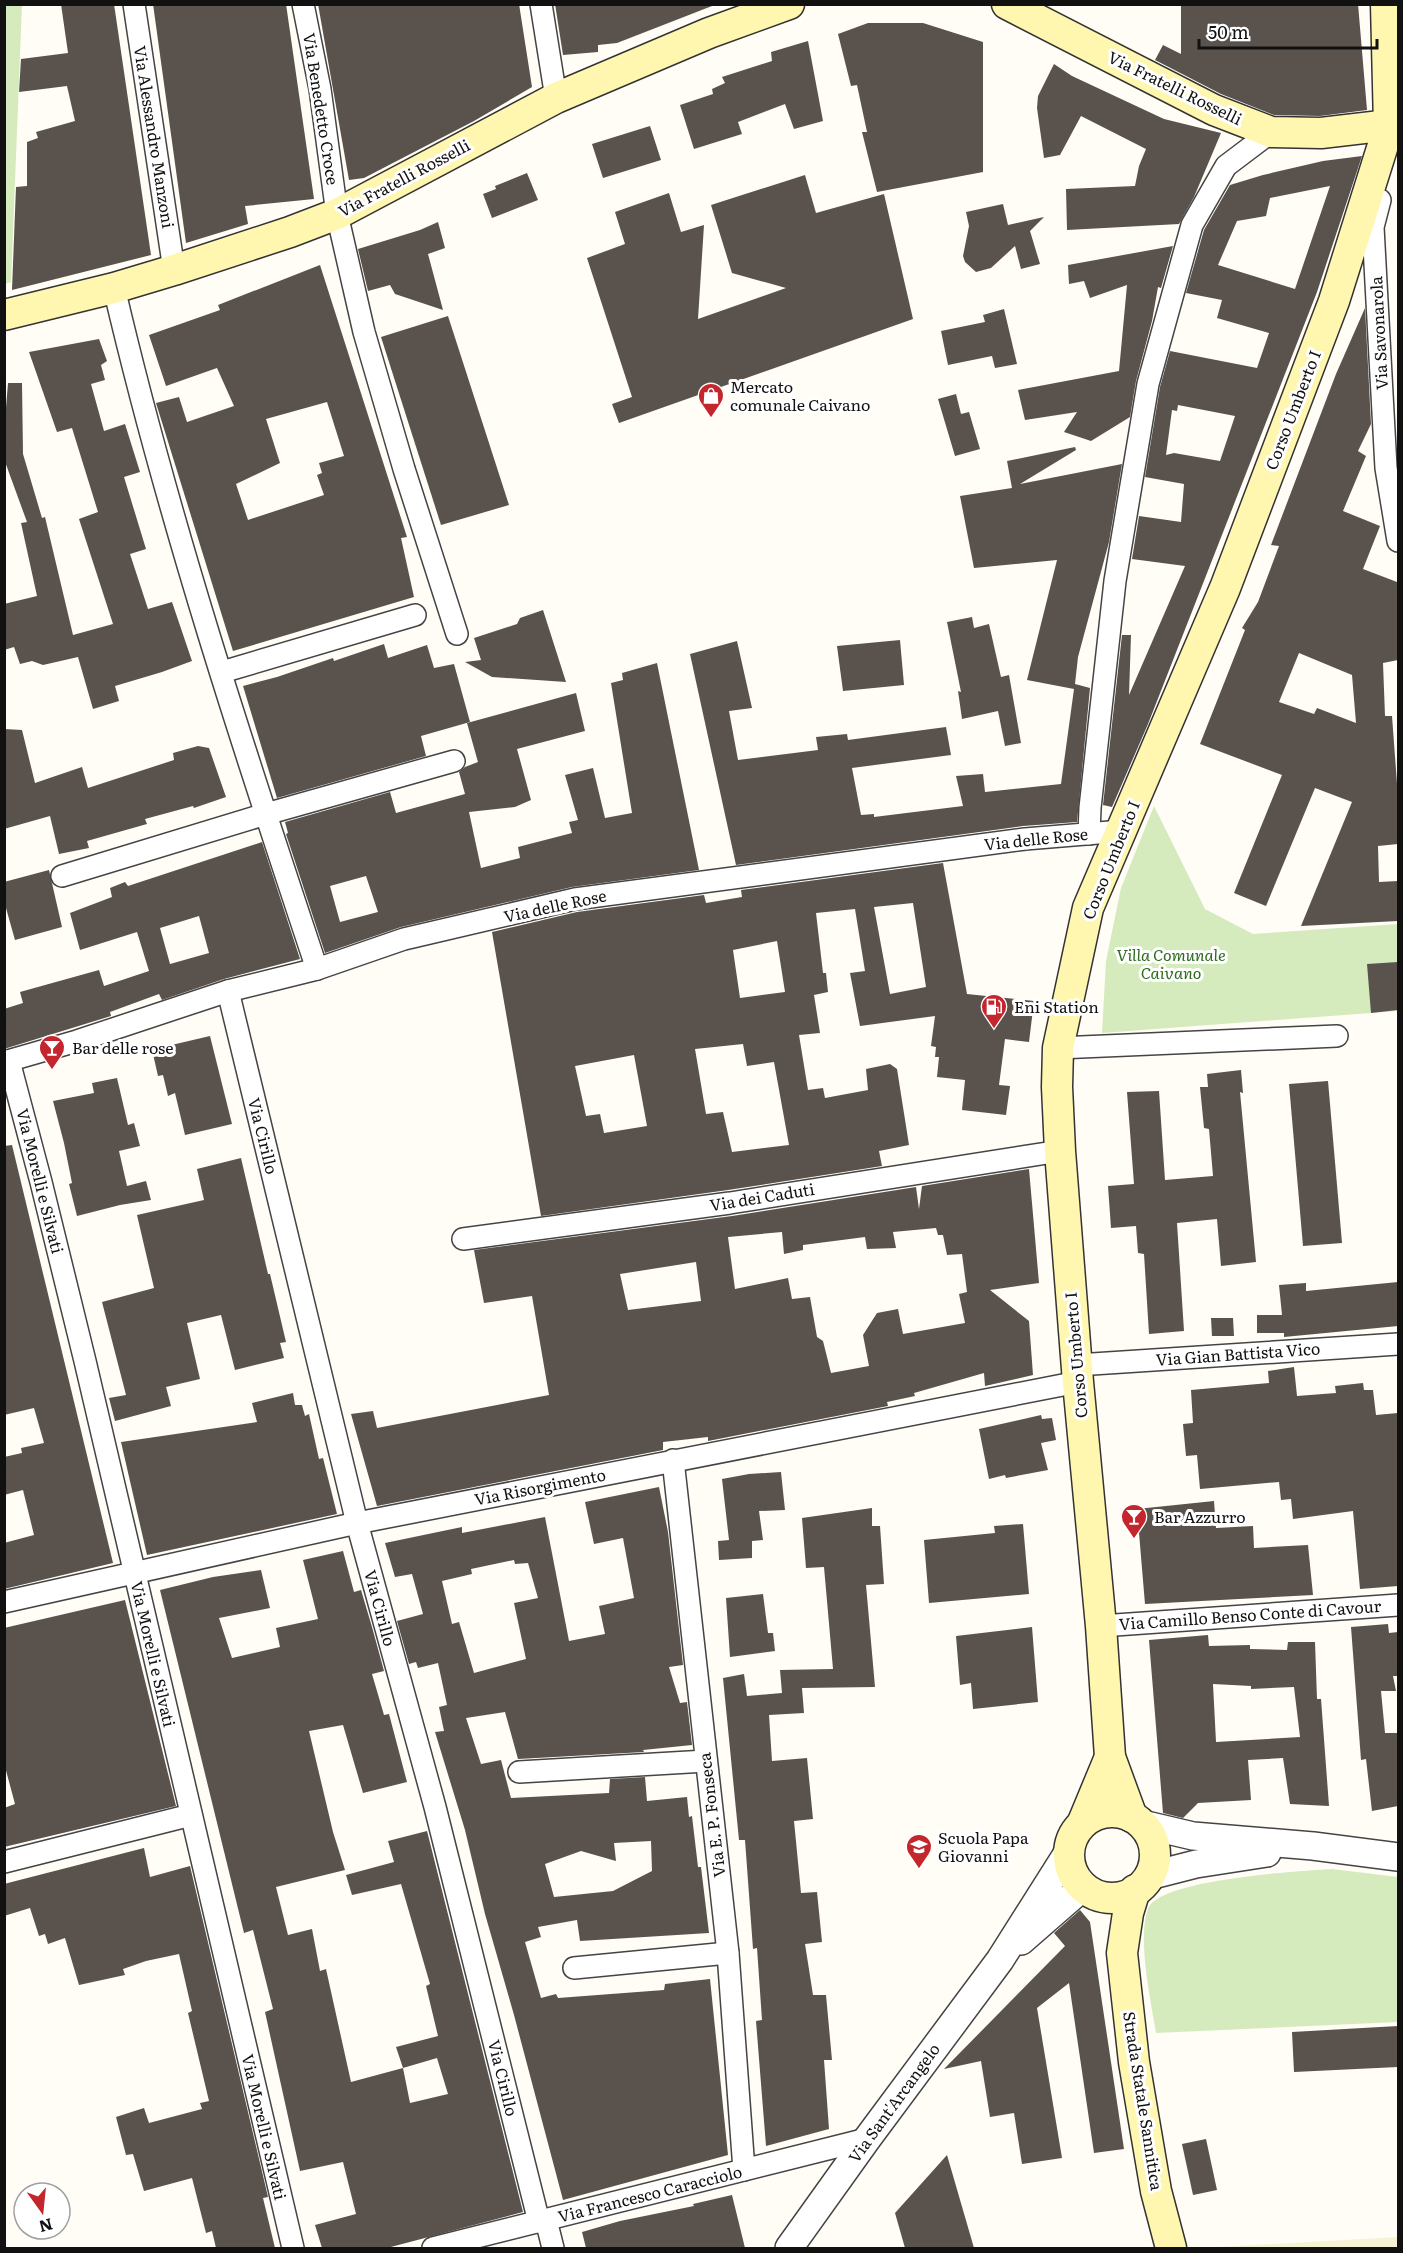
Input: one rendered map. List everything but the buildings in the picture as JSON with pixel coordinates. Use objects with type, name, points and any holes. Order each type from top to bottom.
[{"type":"main road","name":"Via Fratelli Rosselli","points":[[4,315],[114,288],[174,270],[337,214],[556,98],[709,33],[789,4]]},
{"type":"main road","name":"Via Fratelli Rosselli","points":[[1007,4],[1214,110],[1271,132],[1321,133],[1394,125]]},
{"type":"main road","name":"Corso Umberto I","points":[[1137,1820],[1110,1757],[1060,1150],[1058,1048],[1088,908],[1225,588],[1334,301],[1394,125],[1386,4]]},
{"type":"main road","name":"Corso Umberto I","points":[[1083,1822],[1110,1757]]},
{"type":"main road","points":[[1107,1812],[1120,1812],[1137,1820],[1151,1836],[1155,1849],[1154,1863],[1142,1883],[1124,1896],[1112,1898],[1091,1892],[1071,1871],[1069,1851],[1076,1830],[1094,1815],[1107,1812]]},
{"type":"main road","name":"Strada Statale Sannitica","points":[[1142,1883],[1128,1913],[1122,1953],[1134,2062],[1156,2191],[1171,2248]]},
{"type":"main road","name":"Strada Statale Sannitica","points":[[1091,1892],[1122,1953]]},
{"type":"street","name":"Via Alessandro Manzoni","points":[[134,4],[174,270]]},
{"type":"street","name":"Via Benedetto Croce","points":[[303,4],[320,89],[337,214],[364,332],[404,469],[457,634]]},
{"type":"street","points":[[541,4],[556,98]]},
{"type":"street","name":"Via Savonarola","points":[[1394,125],[1388,173],[1373,227],[1386,468],[1398,541]]},
{"type":"street","points":[[1089,834],[1115,580],[1148,384],[1192,225],[1226,166],[1271,132]]},
{"type":"street","points":[[114,288],[138,391],[163,481],[266,814],[317,969]]},
{"type":"street","points":[[222,672],[415,615]]},
{"type":"street","points":[[62,876],[266,814],[454,761]]},
{"type":"street","name":"Via delle Rose","points":[[7,1061],[77,1041],[228,991],[317,969],[404,939],[575,899],[1025,838],[1122,831]]},
{"type":"street","name":"Via Cirillo","points":[[228,991],[357,1523],[438,1819],[542,2221],[553,2248]]},
{"type":"street","points":[[1058,1048],[1337,1036]]},
{"type":"street","name":"Via Morelli e Silvati","points":[[7,1061],[41,1182],[85,1361],[293,2248]]},
{"type":"street","name":"Via dei Caduti","points":[[463,1239],[730,1203],[1060,1150]]},
{"type":"street","name":"Via Gian Battista Vico","points":[[1077,1373],[1398,1344]]},
{"type":"street","name":"Via Risorgimento","points":[[4,1602],[357,1523],[673,1460],[1077,1373]]},
{"type":"street","name":"Via E. P. Fonseca","points":[[673,1460],[728,1953],[744,2170]]},
{"type":"street","name":"Via Camillo Benso Conte di Cavour","points":[[1101,1626],[1398,1605]]},
{"type":"street","points":[[519,1772],[706,1761]]},
{"type":"street","points":[[4,1862],[191,1815]]},
{"type":"street","points":[[1137,1820],[1193,1836],[1313,1846],[1398,1857]]},
{"type":"street","points":[[1142,1883],[1196,1864],[1313,1846]]},
{"type":"street","points":[[1000,1960],[1069,1851]]},
{"type":"street","points":[[1000,1960],[1091,1892]]},
{"type":"street","points":[[574,1968],[728,1953]]},
{"type":"street","name":"Via Sant'Arcangelo","points":[[789,2248],[1000,1960]]},
{"type":"street","name":"Via Francesco Caracciolo","points":[[433,2248],[867,2139]]},
{"type":"shaded area","points":[[1398,2237],[1398,2248],[1201,2248]]},
{"type":"green space","points":[[5,4],[22,5],[11,282],[5,284]]},
{"type":"green space","name":"Villa Comunale Caivano","points":[[1154,806],[1205,909],[1253,934],[1398,924],[1398,1011],[1102,1033],[1106,961],[1121,888]]},
{"type":"green space","points":[[1332,1869],[1398,1877],[1398,2022],[1156,2033],[1146,1970],[1144,1937],[1148,1909],[1158,1899],[1177,1890],[1202,1884],[1263,1875]]},
{"type":"place","name":"Mercato comunale Caivano","points":[[711,419]]},
{"type":"place","name":"Eni Station","points":[[994,1030]]},
{"type":"place","name":"Bar delle rose","points":[[52,1071]]},
{"type":"place","name":"Bar Azzurro","points":[[1134,1540]]},
{"type":"place","name":"Scuola Papa Giovanni","points":[[919,1870]]}]
